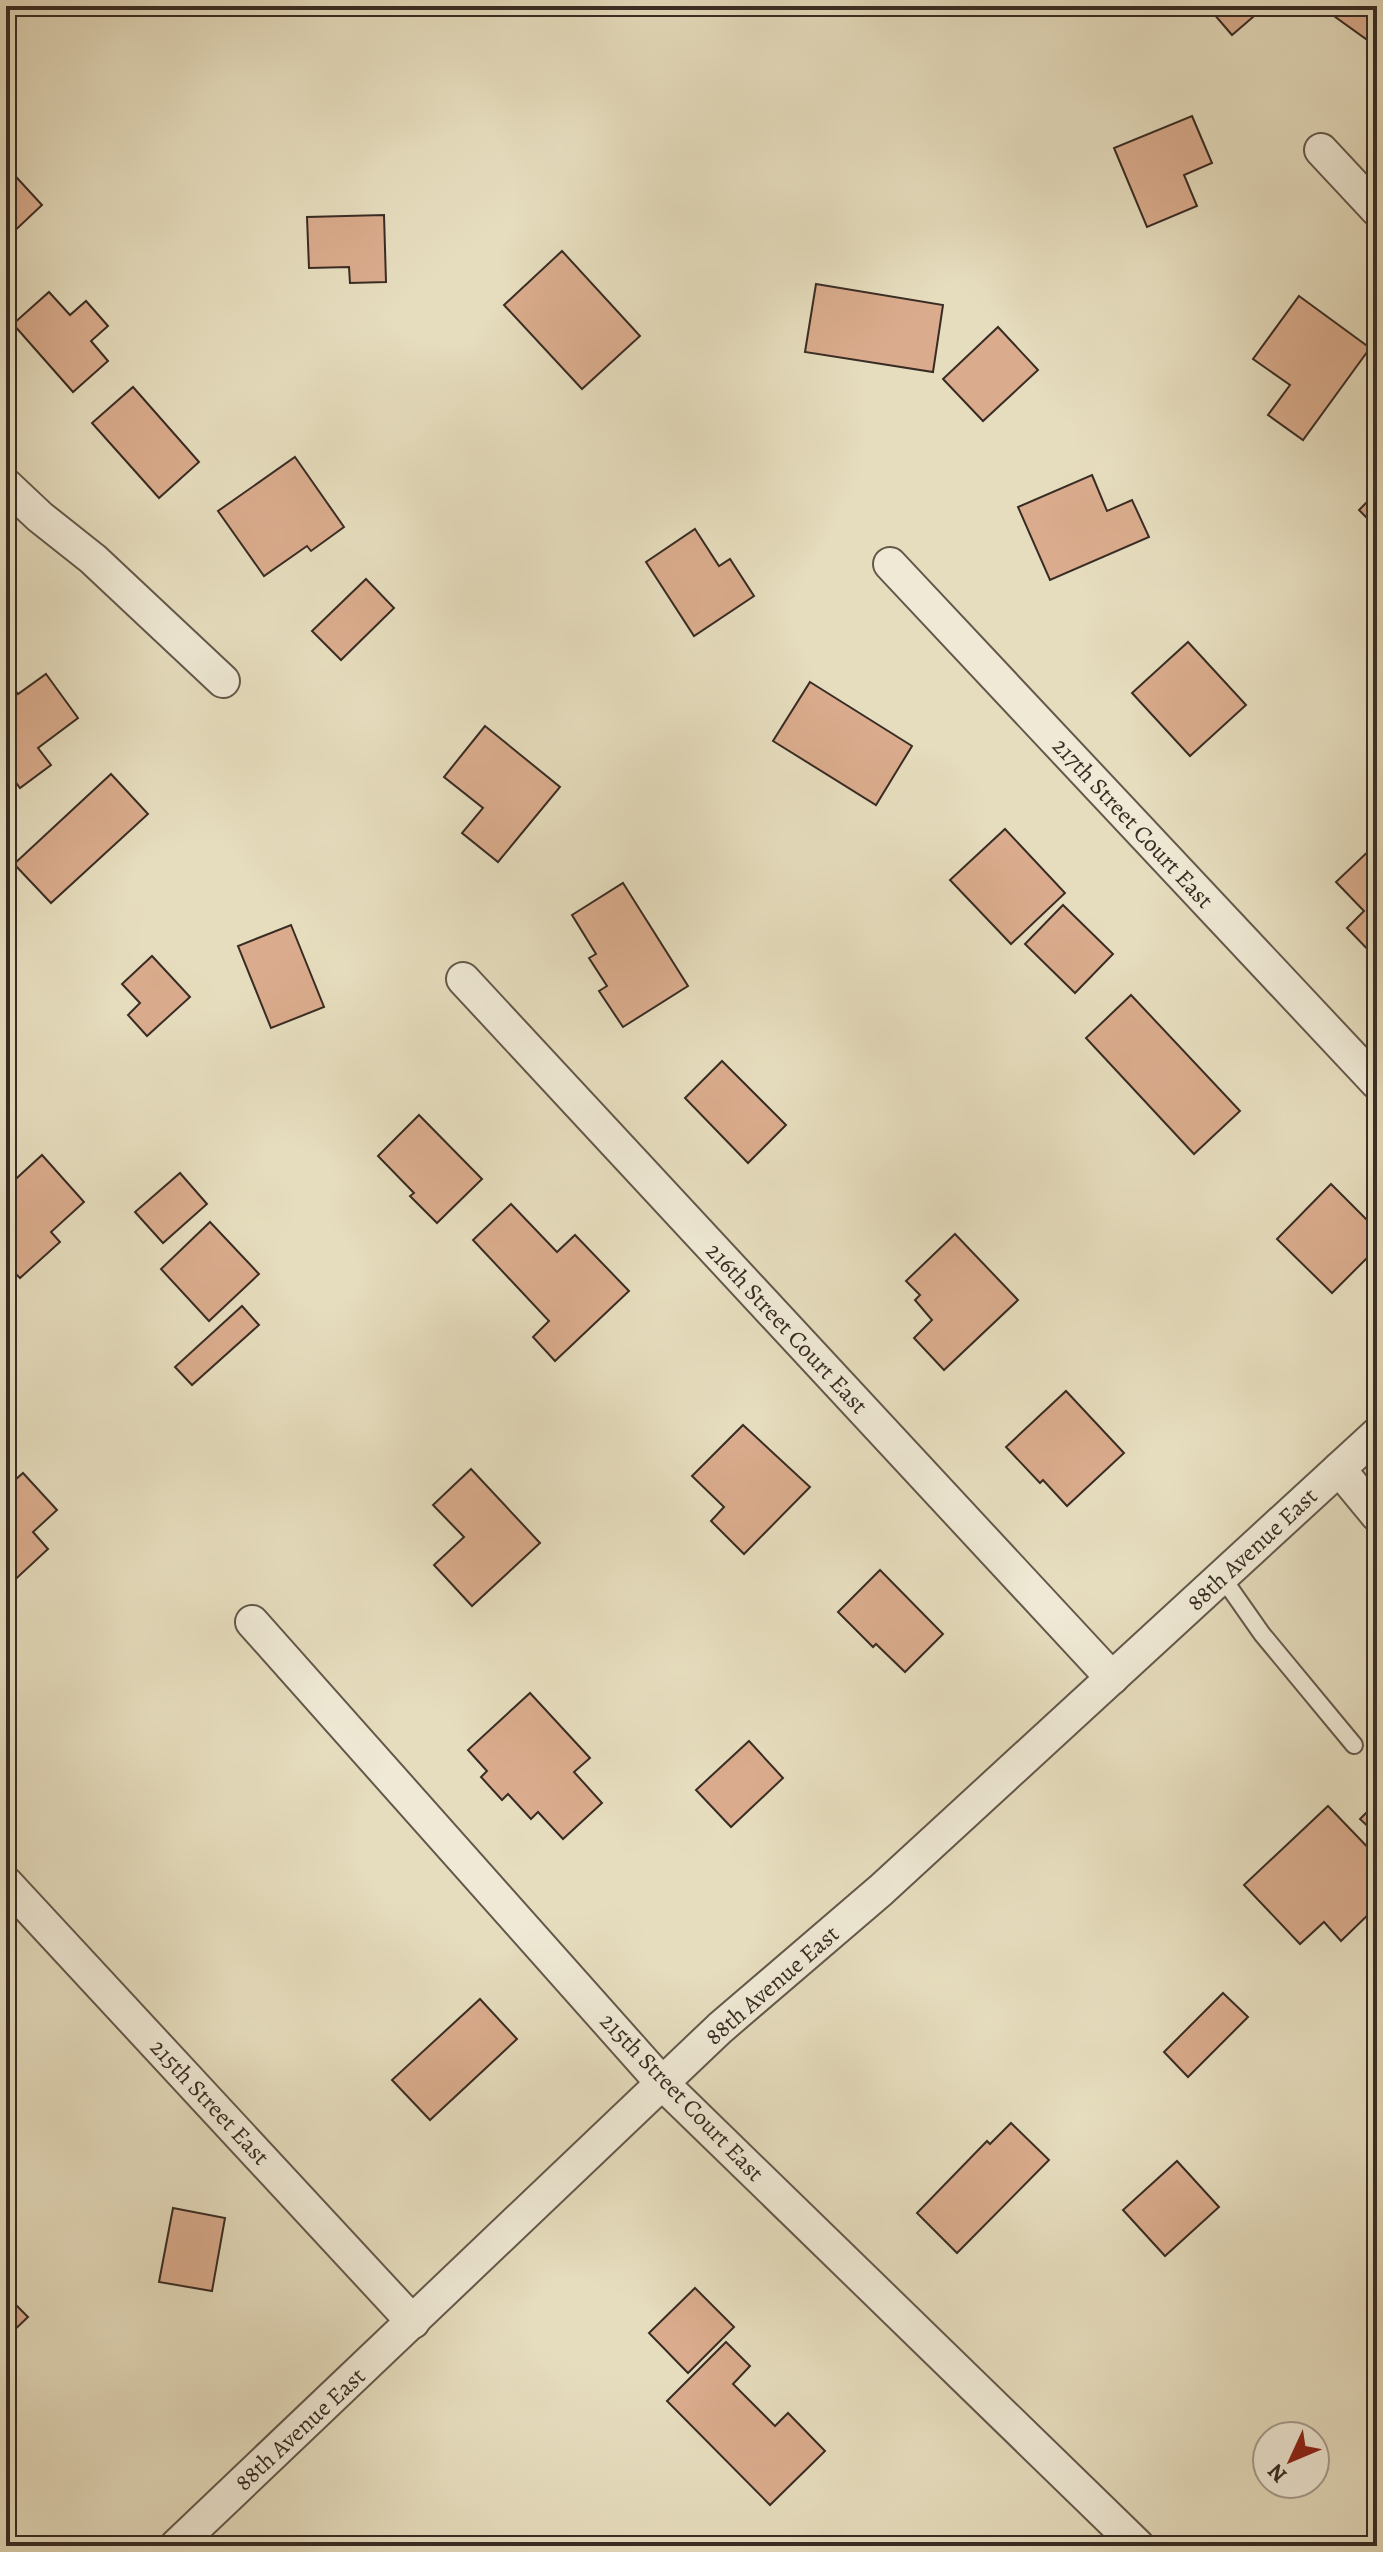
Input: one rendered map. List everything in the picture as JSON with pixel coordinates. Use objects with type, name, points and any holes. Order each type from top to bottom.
[{"type":"street","points":[[1321,150],[1377,210]]},
{"type":"street","points":[[6,485],[93,559],[223,681]]},
{"type":"street","name":"217th Street Court East","points":[[890,564],[1377,1083]]},
{"type":"street","name":"216th Street Court East","points":[[463,979],[1112,1678]]},
{"type":"street","name":"88th Avenue East","points":[[176,2546],[720,2028],[881,1890],[1377,1434]]},
{"type":"street","points":[[1339,1469],[1377,1515]]},
{"type":"street","name":"215th Street Court East","points":[[252,1622],[663,2084],[1138,2546]]},
{"type":"street","name":"215th Street East","points":[[6,1883],[413,2322]]},
{"type":"lane","points":[[1222,1577],[1262,1634],[1354,1745]]},
{"type":"building","points":[[1207,6],[1255,6],[1260,11],[1232,35]]},
{"type":"building","points":[[1320,6],[1377,6],[1377,23],[1366,39]]},
{"type":"building","points":[[1192,116],[1212,163],[1184,175],[1197,206],[1147,227],[1114,148]]},
{"type":"building","points":[[6,166],[42,205],[6,239]]},
{"type":"building","points":[[384,215],[386,282],[350,283],[349,267],[309,268],[307,217]]},
{"type":"building","points":[[562,251],[640,336],[582,389],[504,305]]},
{"type":"building","points":[[816,284],[943,305],[933,372],[805,352]]},
{"type":"building","points":[[49,292],[70,315],[86,301],[108,326],[91,341],[108,361],[73,392],[13,324]]},
{"type":"building","points":[[1299,296],[1370,348],[1303,440],[1268,415],[1290,385],[1253,359]]},
{"type":"building","points":[[998,327],[1038,370],[983,421],[943,379]]},
{"type":"building","points":[[133,387],[199,462],[159,498],[92,423]]},
{"type":"building","points":[[295,457],[344,527],[311,551],[307,546],[264,576],[218,511]]},
{"type":"building","points":[[1092,475],[1107,511],[1132,500],[1149,537],[1050,580],[1018,507]]},
{"type":"building","points":[[1377,492],[1377,528],[1359,510]]},
{"type":"building","points":[[695,529],[719,566],[730,559],[754,596],[694,636],[646,562]]},
{"type":"building","points":[[366,579],[394,608],[341,660],[312,631]]},
{"type":"building","points":[[1188,642],[1246,705],[1190,756],[1132,693]]},
{"type":"building","points":[[46,674],[78,718],[38,748],[51,765],[20,788],[6,769],[6,678],[18,694]]},
{"type":"building","points":[[810,682],[912,746],[876,805],[773,741]]},
{"type":"building","points":[[485,726],[560,787],[498,862],[462,833],[483,808],[444,777]]},
{"type":"building","points":[[111,774],[148,814],[51,903],[14,864]]},
{"type":"building","points":[[1005,829],[1065,893],[1011,944],[950,880]]},
{"type":"building","points":[[1377,843],[1377,959],[1347,928],[1364,911],[1336,882]]},
{"type":"building","points":[[623,883],[688,986],[623,1027],[599,991],[607,986],[589,958],[596,954],[572,915]]},
{"type":"building","points":[[1063,905],[1113,954],[1075,993],[1025,944]]},
{"type":"building","points":[[291,925],[324,1007],[271,1028],[238,946]]},
{"type":"building","points":[[152,956],[190,997],[147,1036],[128,1015],[140,1003],[122,984]]},
{"type":"building","points":[[1131,995],[1240,1111],[1194,1154],[1086,1038]]},
{"type":"building","points":[[722,1061],[786,1125],[748,1163],[685,1098]]},
{"type":"building","points":[[419,1115],[482,1179],[437,1223],[410,1196],[414,1193],[378,1156]]},
{"type":"building","points":[[42,1155],[84,1202],[51,1232],[60,1242],[20,1278],[9,1267],[6,1270],[6,1188]]},
{"type":"building","points":[[180,1173],[207,1204],[163,1243],[135,1212]]},
{"type":"building","points":[[1331,1184],[1377,1230],[1377,1248],[1332,1293],[1277,1239]]},
{"type":"building","points":[[511,1204],[557,1252],[575,1235],[629,1291],[555,1361],[533,1337],[549,1321],[473,1240]]},
{"type":"building","points":[[210,1222],[259,1274],[209,1321],[161,1269]]},
{"type":"building","points":[[955,1234],[1018,1300],[944,1370],[914,1338],[932,1320],[915,1300],[920,1295],[906,1281]]},
{"type":"building","points":[[242,1306],[259,1325],[192,1385],[175,1367]]},
{"type":"building","points":[[1066,1391],[1124,1453],[1067,1506],[1006,1447]]},
{"type":"building","points":[[743,1425],[810,1487],[744,1554],[711,1521],[724,1507],[692,1476]]},
{"type":"building","points":[[471,1469],[540,1543],[472,1606],[434,1565],[464,1537],[433,1505]]},
{"type":"building","points":[[23,1473],[57,1510],[33,1532],[48,1549],[6,1588],[6,1488]]},
{"type":"building","points":[[880,1570],[943,1634],[905,1672],[876,1644],[873,1647],[838,1612]]},
{"type":"building","points":[[530,1693],[590,1758],[574,1772],[602,1803],[563,1839],[538,1812],[531,1819],[508,1794],[502,1800],[481,1777],[487,1771],[468,1750]]},
{"type":"building","points":[[749,1741],[783,1778],[731,1827],[696,1790]]},
{"type":"building","points":[[1377,1802],[1377,1835],[1360,1819]]},
{"type":"building","points":[[1328,1806],[1377,1857],[1377,1897],[1369,1906],[1373,1910],[1341,1941],[1324,1922],[1300,1944],[1244,1885]]},
{"type":"building","points":[[1223,1993],[1248,2017],[1188,2077],[1164,2052]]},
{"type":"building","points":[[480,1999],[517,2039],[430,2120],[392,2080]]},
{"type":"building","points":[[1011,2123],[1049,2160],[957,2253],[917,2213],[987,2141],[990,2144]]},
{"type":"building","points":[[1177,2161],[1219,2207],[1165,2256],[1123,2210]]},
{"type":"building","points":[[173,2208],[225,2218],[212,2291],[159,2282]]},
{"type":"building","points":[[695,2288],[734,2327],[688,2373],[649,2333]]},
{"type":"building","points":[[6,2295],[28,2317],[6,2338]]},
{"type":"building","points":[[726,2342],[750,2366],[733,2384],[775,2426],[788,2413],[825,2451],[770,2505],[667,2401]]}]
